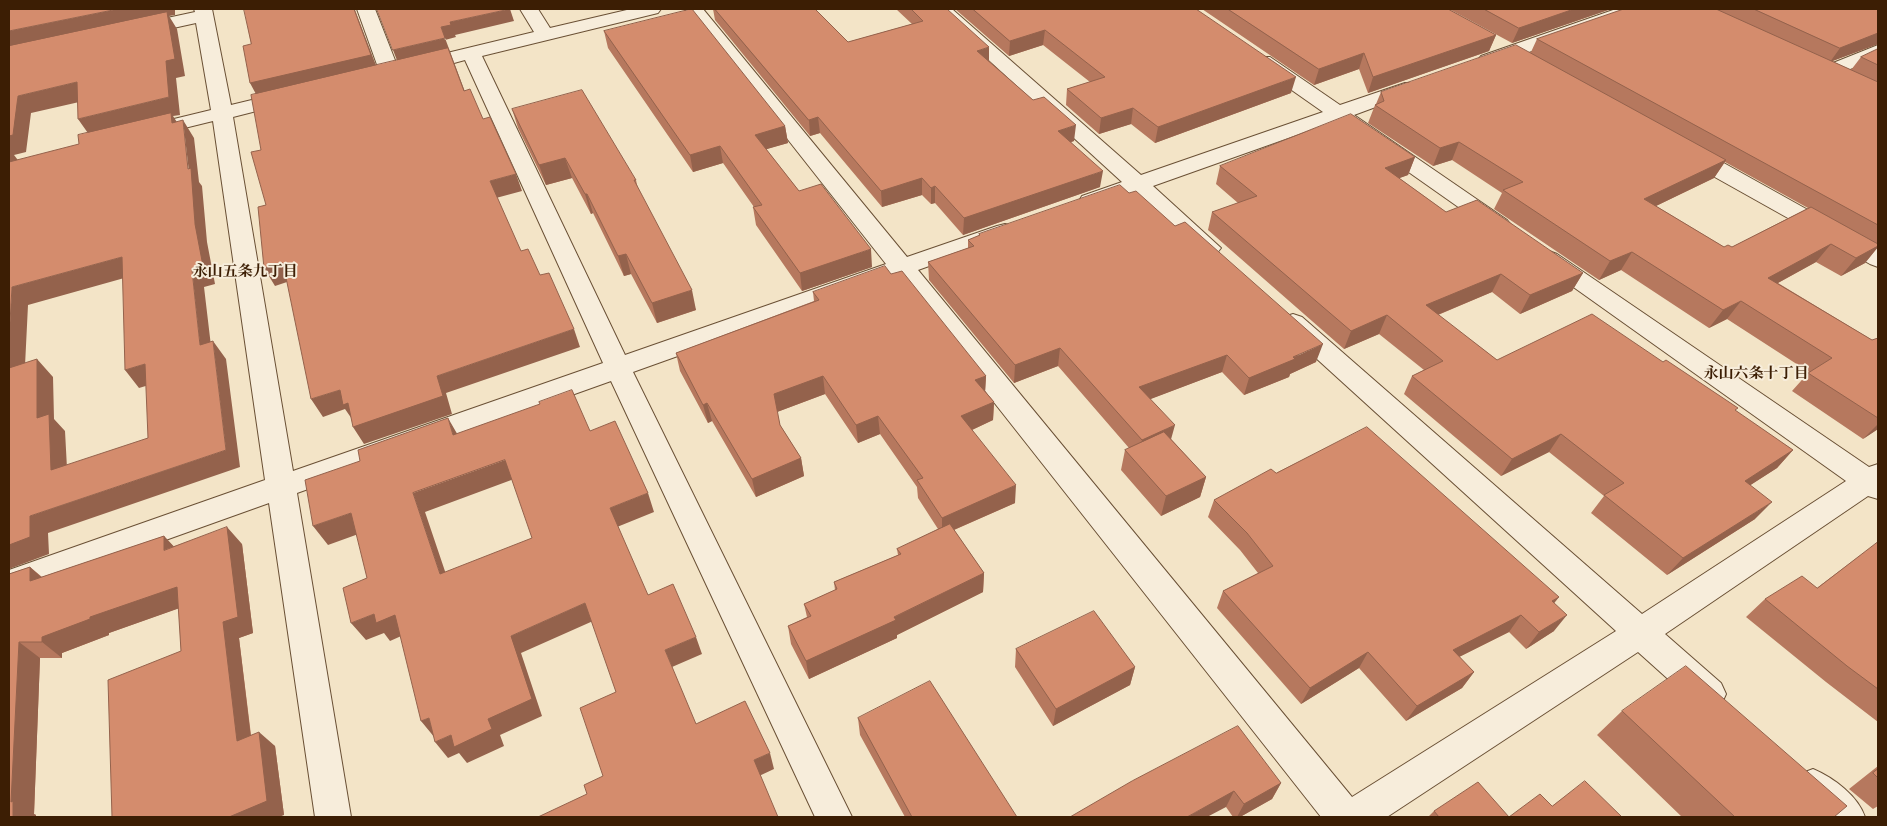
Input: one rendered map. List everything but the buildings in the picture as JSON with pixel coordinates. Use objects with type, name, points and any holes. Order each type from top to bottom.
[{"type":"street","points":[[366,9],[389,73]]},
{"type":"street","points":[[529,9],[545,35]]},
{"type":"street","points":[[435,62],[652,9]]},
{"type":"street","points":[[694,9],[1344,817]]},
{"type":"street","points":[[942,9],[1226,263]]},
{"type":"street","points":[[1465,68],[1633,9]]},
{"type":"street","points":[[116,34],[204,12],[222,114],[279,487],[333,817]]},
{"type":"street","points":[[1484,38],[1536,67]]},
{"type":"street","points":[[1242,47],[1875,481],[1354,817]]},
{"type":"street","points":[[1830,72],[1878,51]]},
{"type":"street","points":[[471,53],[618,368],[834,817]]},
{"type":"street","points":[[1812,63],[1854,83]]},
{"type":"street","points":[[1072,207],[1438,78]]},
{"type":"street","points":[[125,137],[306,93]]},
{"type":"street","points":[[1673,144],[1878,259]]},
{"type":"street","points":[[9,583],[1025,224]]},
{"type":"street","points":[[1278,309],[1729,712]]},
{"type":"street","points":[[1795,771],[1847,817]]},
{"type":"district","name":"永山五条九丁目","points":[[245,272]]},
{"type":"district","name":"永山六条十丁目","points":[[1756,374]]}]
